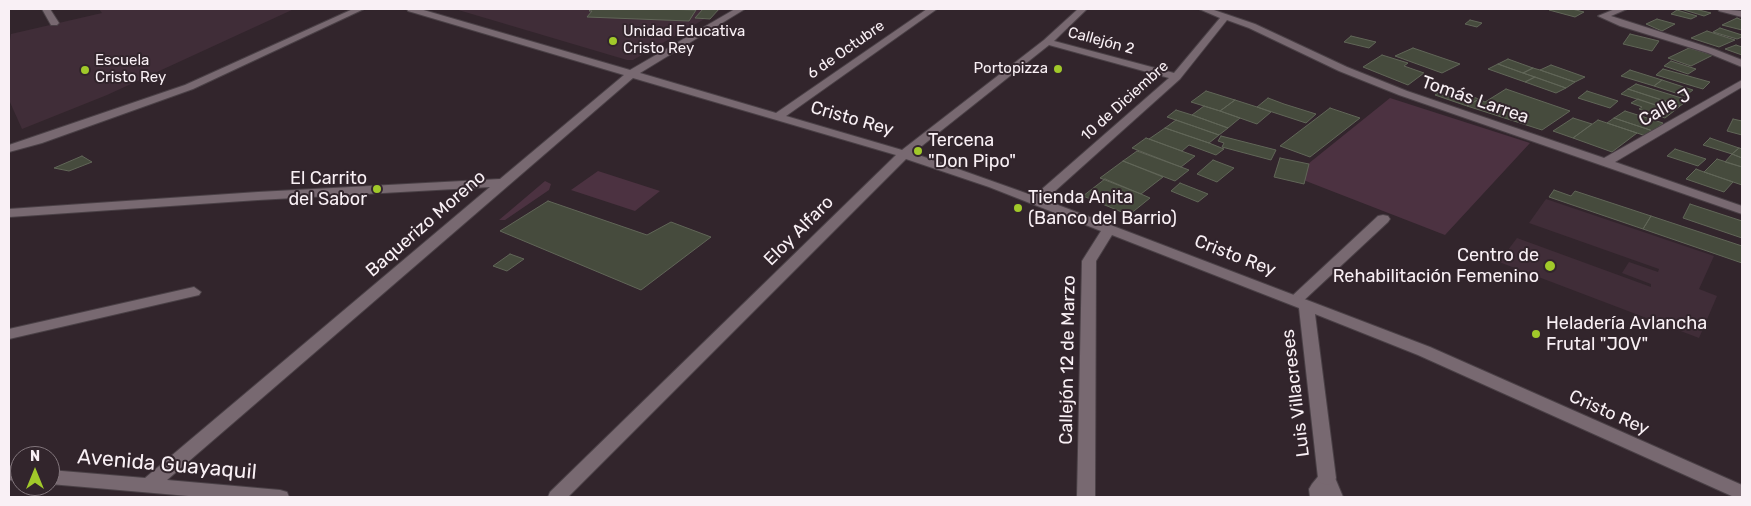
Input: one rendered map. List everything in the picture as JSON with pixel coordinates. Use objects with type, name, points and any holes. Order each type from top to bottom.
[{"type":"street","points":[[46,9],[54,23]]},
{"type":"street","points":[[9,149],[38,141],[189,87],[360,9]]},
{"type":"street","name":"Cristo Rey","points":[[411,9],[904,154],[1037,200],[1424,351],[1742,493]]},
{"type":"street","name":"Baquerizo Moreno","points":[[148,486],[631,74],[741,9]]},
{"type":"street","name":"6 de Octubre","points":[[777,117],[933,9]]},
{"type":"street","name":"Eloy Alfaro","points":[[557,497],[904,154],[1047,42],[1083,9]]},
{"type":"street","name":"Tomás Larrea","points":[[1203,9],[1226,16],[1343,69],[1403,93],[1742,210]]},
{"type":"street","points":[[1623,9],[1603,16],[1623,24],[1712,51],[1742,64]]},
{"type":"street","points":[[1722,9],[1742,14]]},
{"type":"street","name":"10 de Diciembre","points":[[1037,200],[1176,76],[1226,16]]},
{"type":"street","name":"Callejón 2","points":[[1047,42],[1176,76]]},
{"type":"street","name":"Calle J","points":[[1605,164],[1742,83]]},
{"type":"street","points":[[9,213],[267,195],[502,183]]},
{"type":"street","points":[[1301,302],[1383,218]]},
{"type":"street","name":"Callejón 12 de Marzo","points":[[1086,497],[1090,354],[1089,261],[1109,228]]},
{"type":"street","points":[[9,334],[194,292]]},
{"type":"street","name":"Luis Villacreses","points":[[1301,302],[1326,478]]},
{"type":"street","name":"Avenida Guayaquil","points":[[60,478],[280,497]]},
{"type":"street","points":[[1319,497],[1318,489],[1326,478]]},
{"type":"street","points":[[1326,478],[1334,497]]},
{"type":"shaded area","name":"Escuela Cristo Rey","points":[[99,9],[294,9],[107,95],[22,129],[9,100],[9,45],[11,34],[102,13]]},
{"type":"shaded area","name":"Unidad Educativa Cristo Rey","points":[[455,9],[722,9],[633,60],[627,60]]},
{"type":"shaded area","points":[[1390,98],[1530,143],[1445,235],[1293,176]]},
{"type":"shaded area","points":[[598,171],[660,191],[635,211],[571,190]]},
{"type":"shaded area","points":[[545,181],[551,184],[549,190],[505,220],[499,220]]},
{"type":"shaded area","name":"Centro de Rehabilitación Femenino","points":[[1546,199],[1714,256],[1699,289],[1717,296],[1699,338],[1499,262],[1517,238],[1651,287],[1651,284],[1622,273],[1629,262],[1658,272],[1659,269],[1529,223]]},
{"type":"building","points":[[591,9],[696,10],[689,21],[587,17],[592,11],[589,11]]},
{"type":"building","points":[[703,9],[719,9],[710,19],[695,18]]},
{"type":"building","points":[[1572,9],[1584,12],[1575,17],[1549,10]]},
{"type":"building","points":[[1681,9],[1695,9],[1711,13],[1704,16]]},
{"type":"building","points":[[1677,10],[1697,16],[1691,19],[1671,14]]},
{"type":"building","points":[[1737,18],[1742,20],[1742,30],[1722,25]]},
{"type":"building","points":[[1657,19],[1675,24],[1662,31],[1646,24]]},
{"type":"building","points":[[1470,20],[1482,23],[1477,27],[1465,24]]},
{"type":"building","points":[[1720,28],[1742,35],[1742,37],[1737,39],[1713,32]]},
{"type":"building","points":[[1707,31],[1735,40],[1719,47],[1691,38]]},
{"type":"building","points":[[1630,34],[1659,41],[1652,51],[1623,44]]},
{"type":"building","points":[[1351,36],[1376,42],[1369,48],[1344,42]]},
{"type":"building","points":[[1736,45],[1742,47],[1742,55],[1725,49]]},
{"type":"building","points":[[1413,48],[1460,64],[1442,73],[1395,56]]},
{"type":"building","points":[[1689,48],[1713,55],[1691,66],[1668,58]]},
{"type":"building","points":[[1382,55],[1408,63],[1404,66],[1424,73],[1408,85],[1363,67]]},
{"type":"building","points":[[1508,59],[1533,68],[1523,73],[1498,64]]},
{"type":"building","points":[[1671,61],[1696,69],[1688,74],[1664,66]]},
{"type":"building","points":[[1498,64],[1535,77],[1525,82],[1488,69]]},
{"type":"building","points":[[1551,65],[1585,77],[1575,82],[1540,70]]},
{"type":"building","points":[[1533,68],[1575,82],[1566,88],[1523,73]]},
{"type":"building","points":[[1663,69],[1710,82],[1703,89],[1656,75]]},
{"type":"building","points":[[1630,70],[1662,80],[1654,86],[1621,76]]},
{"type":"building","points":[[1535,77],[1566,88],[1556,93],[1525,82]]},
{"type":"building","points":[[1662,80],[1693,90],[1685,96],[1654,86]]},
{"type":"building","points":[[1636,84],[1688,100],[1680,106],[1628,89]]},
{"type":"building","points":[[1447,88],[1479,99],[1467,106],[1435,95]]},
{"type":"building","points":[[1506,89],[1570,111],[1542,130],[1467,106],[1479,99],[1485,102]]},
{"type":"building","points":[[1628,89],[1680,106],[1674,111],[1621,94]]},
{"type":"building","points":[[1206,91],[1235,100],[1220,111],[1191,102]]},
{"type":"building","points":[[1587,91],[1618,101],[1610,108],[1578,98]]},
{"type":"building","points":[[1268,98],[1316,114],[1306,123],[1257,107]]},
{"type":"building","points":[[1638,99],[1674,111],[1665,118],[1639,109],[1642,107],[1631,103]]},
{"type":"building","points":[[1235,100],[1271,112],[1257,124],[1220,111]]},
{"type":"building","points":[[1204,106],[1240,118],[1228,128],[1192,115]]},
{"type":"building","points":[[1330,108],[1360,118],[1310,157],[1280,146]]},
{"type":"building","points":[[1176,110],[1228,128],[1219,135],[1167,117]]},
{"type":"building","points":[[1625,111],[1663,123],[1653,131],[1614,118]]},
{"type":"building","points":[[1573,118],[1592,124],[1573,138],[1553,131]]},
{"type":"building","points":[[1614,118],[1653,131],[1646,136],[1607,123]]},
{"type":"building","points":[[1733,119],[1742,121],[1742,135],[1727,131]]},
{"type":"building","points":[[1176,120],[1219,135],[1209,143],[1165,128]]},
{"type":"building","points":[[1598,120],[1637,133],[1612,152],[1573,138]]},
{"type":"building","points":[[1165,128],[1224,149],[1216,155],[1189,145],[1182,151],[1149,139]]},
{"type":"building","points":[[1221,136],[1276,150],[1271,160],[1222,147],[1224,143],[1218,141]]},
{"type":"building","points":[[1146,138],[1195,156],[1181,167],[1132,148]]},
{"type":"building","points":[[1710,138],[1739,148],[1732,154],[1703,145]]},
{"type":"building","points":[[1739,148],[1742,149],[1742,158],[1732,154]]},
{"type":"building","points":[[1675,149],[1706,159],[1698,166],[1667,156]]},
{"type":"building","points":[[1137,151],[1189,170],[1175,181],[1123,161]]},
{"type":"building","points":[[1732,154],[1742,158],[1742,167],[1725,162]]},
{"type":"building","points":[[82,156],[92,162],[69,171],[54,168]]},
{"type":"building","points":[[1280,158],[1309,164],[1304,184],[1274,177]]},
{"type":"building","points":[[1717,159],[1742,167],[1742,185],[1704,172]]},
{"type":"building","points":[[1213,160],[1234,168],[1217,182],[1197,174]]},
{"type":"building","points":[[1123,161],[1163,177],[1141,194],[1100,178]]},
{"type":"building","points":[[1696,169],[1733,182],[1724,192],[1686,179]]},
{"type":"building","points":[[1105,179],[1150,198],[1129,215],[1083,196]]},
{"type":"building","points":[[1180,183],[1208,194],[1198,202],[1171,191]]},
{"type":"building","points":[[1554,190],[1571,196],[1575,191],[1651,216],[1643,229],[1549,197]]},
{"type":"building","points":[[548,201],[647,235],[671,222],[711,237],[641,290],[500,231]]},
{"type":"building","points":[[1690,204],[1742,221],[1742,238],[1683,218]]},
{"type":"building","points":[[1651,216],[1742,246],[1742,263],[1643,229]]},
{"type":"building","points":[[510,254],[524,259],[507,271],[493,266]]},
{"type":"place","name":"Unidad Educativa Cristo Rey","points":[[613,41]]},
{"type":"place","name":"Portopizza","points":[[1058,69]]},
{"type":"place","name":"Escuela Cristo Rey","points":[[85,70]]},
{"type":"place","name":"Tercena \"Don Pipo\"","points":[[918,151]]},
{"type":"place","name":"El Carrito del Sabor","points":[[377,189]]},
{"type":"place","name":"Tienda Anita (Banco del Barrio)","points":[[1018,208]]},
{"type":"place","name":"Centro de Rehabilitación Femenino","points":[[1550,266]]},
{"type":"place","name":"Heladería Avlancha Frutal \"JOV\"","points":[[1536,334]]}]
